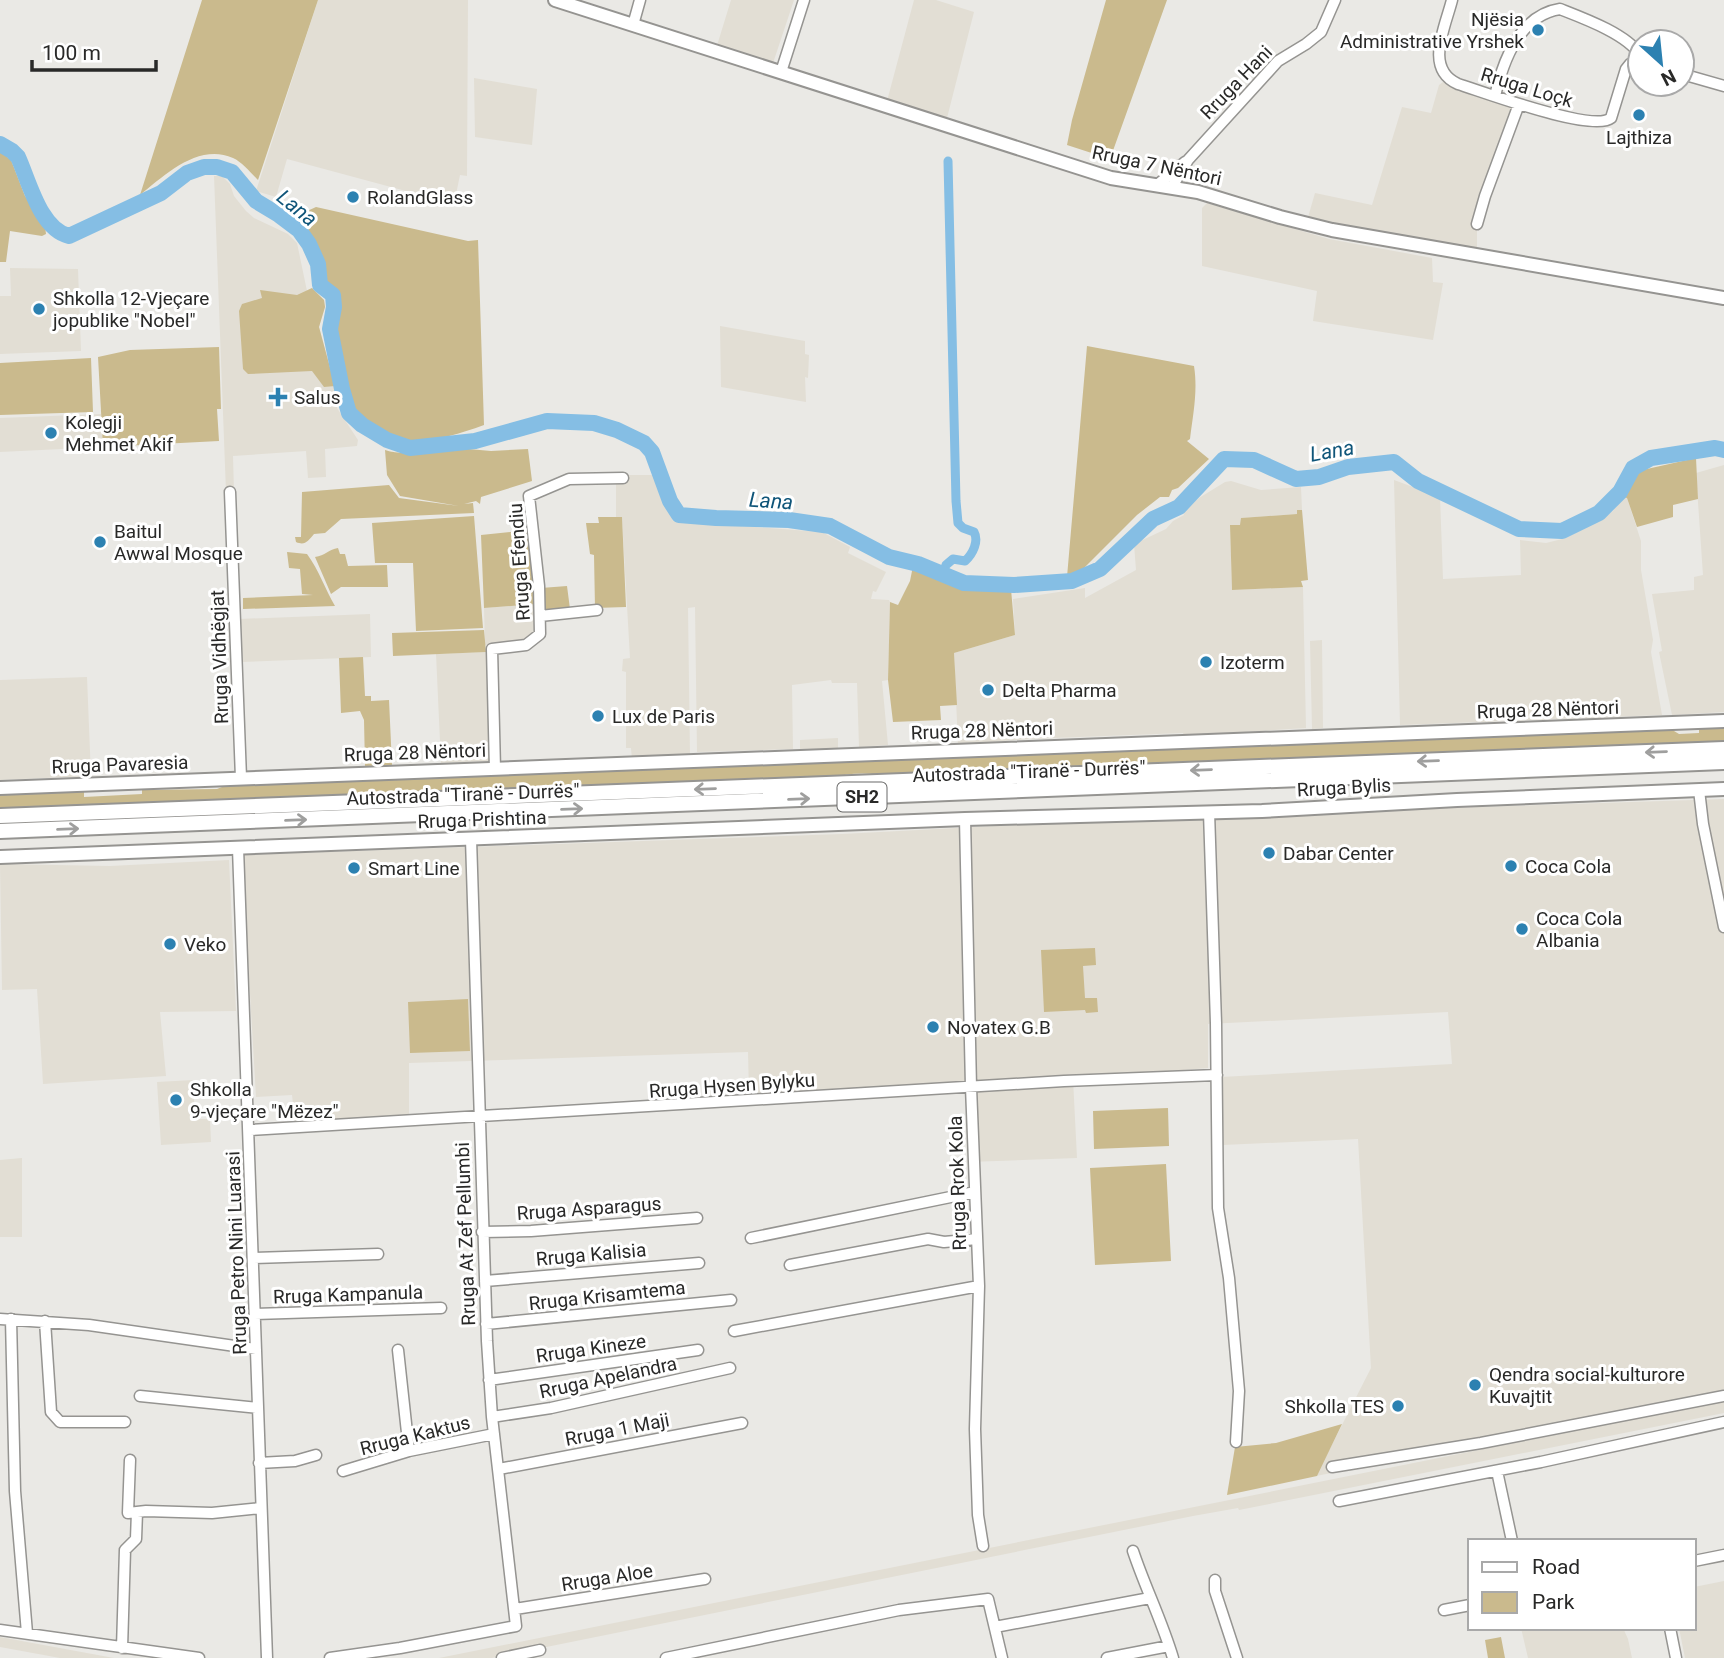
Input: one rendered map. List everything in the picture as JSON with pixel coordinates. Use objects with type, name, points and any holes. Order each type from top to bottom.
[{"type":"highway","name":"Autostrada \"Tiranë - Durrës\"","points":[[0,816],[1724,750]]},
{"type":"highway","name":"Autostrada \"Tiranë - Durrës\"","points":[[0,831],[1724,762]]},
{"type":"main road","name":"Rruga 7 Nëntori","points":[[555,0],[585,5],[633,25],[1111,178],[1198,192],[1332,230],[1724,298]]},
{"type":"main road","name":"Rruga 28 Nëntori","points":[[241,778],[1724,721]]},
{"type":"main road","name":"Rruga Pavaresia","points":[[0,788],[241,778]]},
{"type":"main road","name":"Rruga Bylis","points":[[965,819],[1262,811],[1724,789]]},
{"type":"main road","name":"Rruga Prishtina","points":[[0,857],[965,819]]},
{"type":"street","points":[[633,25],[640,0]]},
{"type":"street","points":[[782,72],[804,0]]},
{"type":"street","name":"Rruga Hani","points":[[1157,185],[1188,160],[1278,61],[1315,38],[1326,24],[1335,0]]},
{"type":"street","name":"Rruga Loçk","points":[[1452,0],[1439,53],[1442,73],[1447,79],[1458,84],[1583,121],[1608,121],[1626,69]]},
{"type":"street","points":[[1495,96],[1512,50],[1524,28],[1538,15],[1557,4],[1626,42]]},
{"type":"street","points":[[1696,78],[1724,86]]},
{"type":"street","points":[[1477,224],[1480,209],[1519,104]]},
{"type":"street","name":"Rruga Hani","points":[[1172,187],[1188,160]]},
{"type":"street","name":"Rruga Efendiu","points":[[495,768],[492,649],[532,643],[540,634],[529,496],[532,492],[569,479],[623,478]]},
{"type":"street","name":"Rruga Vidhëgjat","points":[[230,492],[241,778]]},
{"type":"street","points":[[540,616],[597,610]]},
{"type":"street","points":[[1699,790],[1703,824],[1724,928]]},
{"type":"street","points":[[1209,812],[1218,1209],[1229,1278],[1239,1391],[1236,1443]]},
{"type":"street","name":"Rruga Rrok Kola","points":[[965,819],[979,1286],[975,1429],[978,1515],[983,1546]]},
{"type":"street","name":"Rruga At Zef Pellumbi","points":[[330,1658],[516,1626],[489,1380],[471,839]]},
{"type":"street","name":"Rruga Petro Nini Luarasi","points":[[238,848],[267,1658]]},
{"type":"street","name":"Rruga Hysen Bylyku","points":[[250,1130],[1154,1076],[1217,1075]]},
{"type":"street","points":[[751,1238],[975,1192]]},
{"type":"street","name":"Rruga Asparagus","points":[[482,1232],[531,1231],[697,1218]]},
{"type":"street","points":[[790,1265],[928,1240],[944,1242],[977,1239]]},
{"type":"street","points":[[253,1258],[378,1254]]},
{"type":"street","name":"Rruga Kalisia","points":[[485,1281],[699,1263]]},
{"type":"street","points":[[734,1331],[979,1286]]},
{"type":"street","name":"Rruga Krisamtema","points":[[486,1324],[731,1300]]},
{"type":"street","name":"Rruga Kampanula","points":[[255,1314],[441,1308]]},
{"type":"street","points":[[27,1633],[15,1491],[6,1319],[89,1325],[256,1349]]},
{"type":"street","points":[[45,1321],[51,1412],[54,1418],[60,1422],[125,1422]]},
{"type":"street","points":[[398,1350],[409,1451]]},
{"type":"street","name":"Rruga Kineze","points":[[489,1380],[698,1350]]},
{"type":"street","name":"Rruga Apelandra","points":[[492,1416],[551,1408],[730,1368]]},
{"type":"street","points":[[140,1396],[258,1408]]},
{"type":"street","points":[[1332,1467],[1501,1439],[1724,1396]]},
{"type":"street","points":[[1339,1501],[1497,1471],[1724,1422]]},
{"type":"street","name":"Rruga 1 Maji","points":[[499,1469],[742,1423]]},
{"type":"street","name":"Rruga Kaktus","points":[[343,1471],[409,1451],[494,1434]]},
{"type":"street","points":[[259,1463],[295,1461],[316,1455]]},
{"type":"street","points":[[130,1460],[128,1513],[212,1513],[260,1508]]},
{"type":"street","points":[[1497,1471],[1512,1539]]},
{"type":"street","points":[[122,1648],[125,1550],[136,1539],[137,1512]]},
{"type":"street","points":[[1133,1550],[1173,1658]]},
{"type":"street","points":[[1696,1561],[1724,1555]]},
{"type":"street","name":"Rruga Aloe","points":[[515,1609],[705,1579]]},
{"type":"street","points":[[1214,1580],[1215,1591],[1237,1658]]},
{"type":"street","points":[[995,1627],[1150,1598]]},
{"type":"street","points":[[666,1658],[899,1610],[988,1599],[1002,1658]]},
{"type":"street","points":[[1444,1611],[1468,1605]]},
{"type":"street","points":[[0,1630],[199,1658]]},
{"type":"street","points":[[1670,1630],[1676,1658]]},
{"type":"street","points":[[1107,1658],[1169,1646]]},
{"type":"street","points":[[502,1658],[540,1650]]},
{"type":"shaded area","points":[[318,0],[468,0],[467,176],[460,175],[454,204],[287,159],[276,197],[256,191]]},
{"type":"shaded area","points":[[731,0],[794,0],[771,69],[715,52]]},
{"type":"shaded area","points":[[914,0],[936,0],[974,12],[947,118],[887,101]]},
{"type":"shaded area","points":[[474,78],[537,89],[532,145],[475,137]]},
{"type":"shaded area","points":[[1447,79],[1519,104],[1477,224],[1477,254],[1306,224],[1315,193],[1372,205],[1402,107],[1431,113],[1439,85]]},
{"type":"shaded area","name":"Salus","points":[[214,176],[222,176],[230,184],[234,196],[254,218],[288,234],[297,243],[307,291],[312,288],[324,300],[325,307],[319,327],[335,386],[337,408],[358,440],[357,446],[325,449],[326,477],[308,478],[306,451],[233,456],[234,492],[226,492]]},
{"type":"shaded area","points":[[1207,203],[1329,239],[1432,258],[1433,282],[1443,283],[1433,340],[1313,321],[1317,291],[1202,266],[1202,208]]},
{"type":"shaded area","name":"Shkolla 12-Vjeçare jopublike \"Nobel\"","points":[[10,268],[78,269],[81,351],[0,354],[0,296],[11,296]]},
{"type":"shaded area","points":[[720,326],[805,341],[805,354],[809,355],[808,378],[805,377],[806,402],[721,387]]},
{"type":"shaded area","name":"Kolegji Mehmet Akif","points":[[101,414],[103,447],[0,452],[0,418]]},
{"type":"shaded area","points":[[1724,465],[1724,712],[1672,715],[1659,652],[1662,651],[1652,594],[1694,590],[1694,577],[1703,575],[1696,473]]},
{"type":"shaded area","points":[[628,475],[655,475],[673,521],[822,532],[850,547],[848,553],[886,572],[876,592],[873,591],[871,599],[890,602],[888,680],[882,681],[888,745],[859,747],[857,683],[832,683],[831,680],[792,685],[793,749],[697,752],[695,607],[688,608],[690,757],[632,759],[631,748],[626,748],[626,672],[622,671],[623,659],[630,658],[622,518],[616,517],[616,481],[627,482]]},
{"type":"shaded area","points":[[1394,480],[1440,497],[1443,579],[1521,575],[1520,540],[1546,543],[1566,538],[1601,520],[1613,511],[1623,497],[1627,498],[1641,541],[1641,570],[1662,715],[1400,725]]},
{"type":"shaded area","points":[[1231,481],[1261,490],[1301,487],[1302,510],[1297,510],[1297,514],[1242,518],[1241,525],[1230,525],[1232,590],[1303,587],[1306,728],[1184,736],[1183,733],[1027,739],[958,745],[954,653],[1015,635],[1013,599],[1085,588],[1085,598],[1136,570],[1134,544],[1166,529],[1184,515],[1183,512],[1199,498]]},
{"type":"shaded area","points":[[536,604],[535,634],[528,641],[485,645],[484,608]]},
{"type":"shaded area","points":[[370,614],[371,657],[241,662],[239,619]]},
{"type":"shaded area","points":[[1322,640],[1323,728],[1312,729],[1310,641]]},
{"type":"shaded area","points":[[486,652],[491,761],[441,763],[436,654]]},
{"type":"shaded area","points":[[87,677],[91,776],[0,780],[0,680]]},
{"type":"shaded area","points":[[838,738],[838,748],[800,751],[800,740]]},
{"type":"shaded area","points":[[1724,799],[1724,1396],[1316,1476],[1371,1368],[1358,1139],[1223,1145],[1221,1077],[1452,1064],[1448,1012],[1208,1024],[1208,1068],[1073,1079],[1077,1158],[969,1162],[968,1083],[749,1093],[748,1052],[409,1063],[409,1116],[295,1121],[292,1095],[256,1097],[242,855]]},
{"type":"shaded area","points":[[229,860],[236,1011],[160,1012],[166,1076],[43,1084],[37,989],[2,990],[0,864],[110,866]]},
{"type":"shaded area","name":"Shkolla 9-vjeçare \"Mëzez\"","points":[[193,1080],[195,1119],[210,1119],[211,1142],[161,1145],[157,1082]]},
{"type":"shaded area","points":[[22,1158],[22,1237],[0,1237],[0,1160]]},
{"type":"shaded area","points":[[1724,1401],[1724,1413],[1239,1510],[1238,1508],[1193,1516],[492,1658],[439,1658]]},
{"type":"shaded area","points":[[1724,1581],[1724,1658],[1685,1658],[1679,1630],[1696,1630],[1696,1587]]},
{"type":"shaded area","points":[[1521,1630],[1624,1630],[1632,1658],[1528,1658]]},
{"type":"shaded area","points":[[0,1637],[114,1658],[60,1658],[0,1647]]},
{"type":"green space","points":[[202,0],[318,0],[258,180],[233,158],[220,154],[207,155],[183,163],[140,195]]},
{"type":"green space","points":[[1106,0],[1167,0],[1110,159],[1067,145]]},
{"type":"green space","points":[[0,151],[11,160],[25,196],[45,226],[46,234],[42,236],[10,231],[6,262],[0,262]]},
{"type":"green space","points":[[316,207],[468,241],[478,240],[484,425],[430,440],[397,439],[366,423],[351,409],[333,330],[336,296],[324,284],[321,265],[312,244],[292,218]]},
{"type":"green space","points":[[312,288],[324,300],[325,307],[319,327],[335,386],[324,387],[312,371],[248,374],[243,369],[239,311],[242,304],[262,298],[260,290],[297,295]]},
{"type":"green space","points":[[1087,346],[1194,366],[1195,402],[1190,439],[1187,441],[1209,459],[1178,488],[1172,490],[1169,497],[1160,497],[1137,515],[1081,571],[1067,577]]},
{"type":"green space","points":[[219,347],[219,441],[103,447],[98,357],[130,350]]},
{"type":"green space","points":[[91,358],[93,412],[0,415],[0,363]]},
{"type":"green space","points":[[446,447],[491,451],[528,449],[532,481],[481,497],[480,504],[476,501],[464,504],[473,503],[474,513],[341,519],[325,533],[314,534],[304,543],[296,542],[295,537],[301,537],[302,492],[389,485],[399,498],[459,506],[400,496],[387,475],[385,450],[408,453]]},
{"type":"green space","points":[[1696,458],[1698,499],[1673,505],[1673,517],[1637,527],[1627,498],[1623,497],[1638,471]]},
{"type":"green space","points":[[1297,510],[1302,510],[1308,580],[1301,581],[1303,587],[1232,590],[1230,525],[1240,525],[1241,518],[1297,514]]},
{"type":"green space","points":[[474,516],[483,628],[416,631],[413,563],[375,563],[372,523]]},
{"type":"green space","points":[[598,517],[622,517],[626,607],[595,608],[594,555],[590,554],[586,523],[599,523]]},
{"type":"green space","points":[[529,530],[536,604],[484,608],[481,535]]},
{"type":"green space","points":[[338,548],[340,554],[345,554],[348,566],[387,565],[388,587],[341,587],[331,594],[315,557]]},
{"type":"green space","points":[[287,552],[307,554],[335,606],[243,609],[243,598],[313,595],[302,594],[300,569],[289,568]]},
{"type":"green space","points":[[913,566],[962,586],[1011,589],[1015,635],[954,653],[957,705],[940,706],[941,720],[893,722],[888,680],[890,602],[898,605],[910,581]]},
{"type":"green space","points":[[567,586],[570,609],[544,611],[541,588]]},
{"type":"green space","points":[[484,630],[486,652],[393,656],[392,633]]},
{"type":"green space","points":[[363,657],[365,696],[371,696],[371,701],[389,700],[392,765],[365,766],[364,720],[360,711],[341,713],[339,658]]},
{"type":"green space","points":[[1724,727],[1724,743],[890,777],[860,774],[830,779],[0,813],[0,794],[84,792],[84,797],[142,794],[142,790],[217,789],[227,785],[1669,728],[1679,734],[1699,733],[1699,728]]},
{"type":"green space","points":[[1095,948],[1096,965],[1083,966],[1085,998],[1097,998],[1098,1012],[1044,1012],[1041,950]]},
{"type":"green space","points":[[468,999],[470,1051],[410,1053],[408,1002]]},
{"type":"green space","points":[[1168,1108],[1169,1146],[1094,1149],[1093,1111]]},
{"type":"green space","points":[[1166,1164],[1171,1261],[1095,1265],[1090,1168]]},
{"type":"green space","points":[[1342,1424],[1317,1476],[1227,1495],[1235,1447],[1276,1443]]},
{"type":"green space","points":[[1501,1637],[1505,1658],[1488,1658],[1485,1640]]},
{"type":"waterway","name":"Lana","points":[[0,144],[18,157],[37,203],[50,224],[69,236],[161,193],[187,173],[204,167],[217,167],[232,172],[256,201],[299,230],[309,244],[318,264],[320,285],[333,295],[330,329],[349,413],[362,425],[387,440],[410,448],[475,441],[547,421],[594,423],[644,443],[652,452],[670,501],[679,515],[789,520],[830,526],[889,557],[918,564],[964,583],[1014,585],[1072,581],[1100,569],[1153,519],[1179,507],[1224,459],[1254,460],[1296,479],[1319,477],[1348,467],[1394,462],[1418,481],[1519,529],[1562,531],[1599,513],[1620,492],[1633,468],[1651,458],[1715,448],[1724,450]]},
{"type":"waterway","points":[[943,573],[946,565],[953,559],[965,561],[968,558],[976,539],[974,532],[958,523],[956,501],[948,161]]},
{"type":"place","name":"Njësia Administrative Yrshek","points":[[1538,30]]},
{"type":"place","name":"Lajthiza","points":[[1639,115]]},
{"type":"place","name":"RolandGlass","points":[[353,197]]},
{"type":"place","name":"Shkolla 12-Vjeçare jopublike \"Nobel\"","points":[[39,309]]},
{"type":"place","name":"Salus","points":[[278,397]]},
{"type":"place","name":"Kolegji Mehmet Akif","points":[[51,433]]},
{"type":"place","name":"Baitul Awwal Mosque","points":[[100,542]]},
{"type":"place","name":"Izoterm","points":[[1206,662]]},
{"type":"place","name":"Delta Pharma","points":[[988,690]]},
{"type":"place","name":"Lux de Paris","points":[[598,716]]},
{"type":"place","name":"Dabar Center","points":[[1269,853]]},
{"type":"place","name":"Coca Cola","points":[[1511,866]]},
{"type":"place","name":"Smart Line","points":[[354,868]]},
{"type":"place","name":"Coca Cola Albania","points":[[1522,929]]},
{"type":"place","name":"Veko","points":[[170,944]]},
{"type":"place","name":"Novatex G.B","points":[[933,1027]]},
{"type":"place","name":"Shkolla 9-vjeçare \"Mëzez\"","points":[[176,1100]]},
{"type":"place","name":"Qendra social-kulturore Kuvajtit","points":[[1475,1385]]},
{"type":"place","name":"Shkolla TES","points":[[1398,1406]]}]
